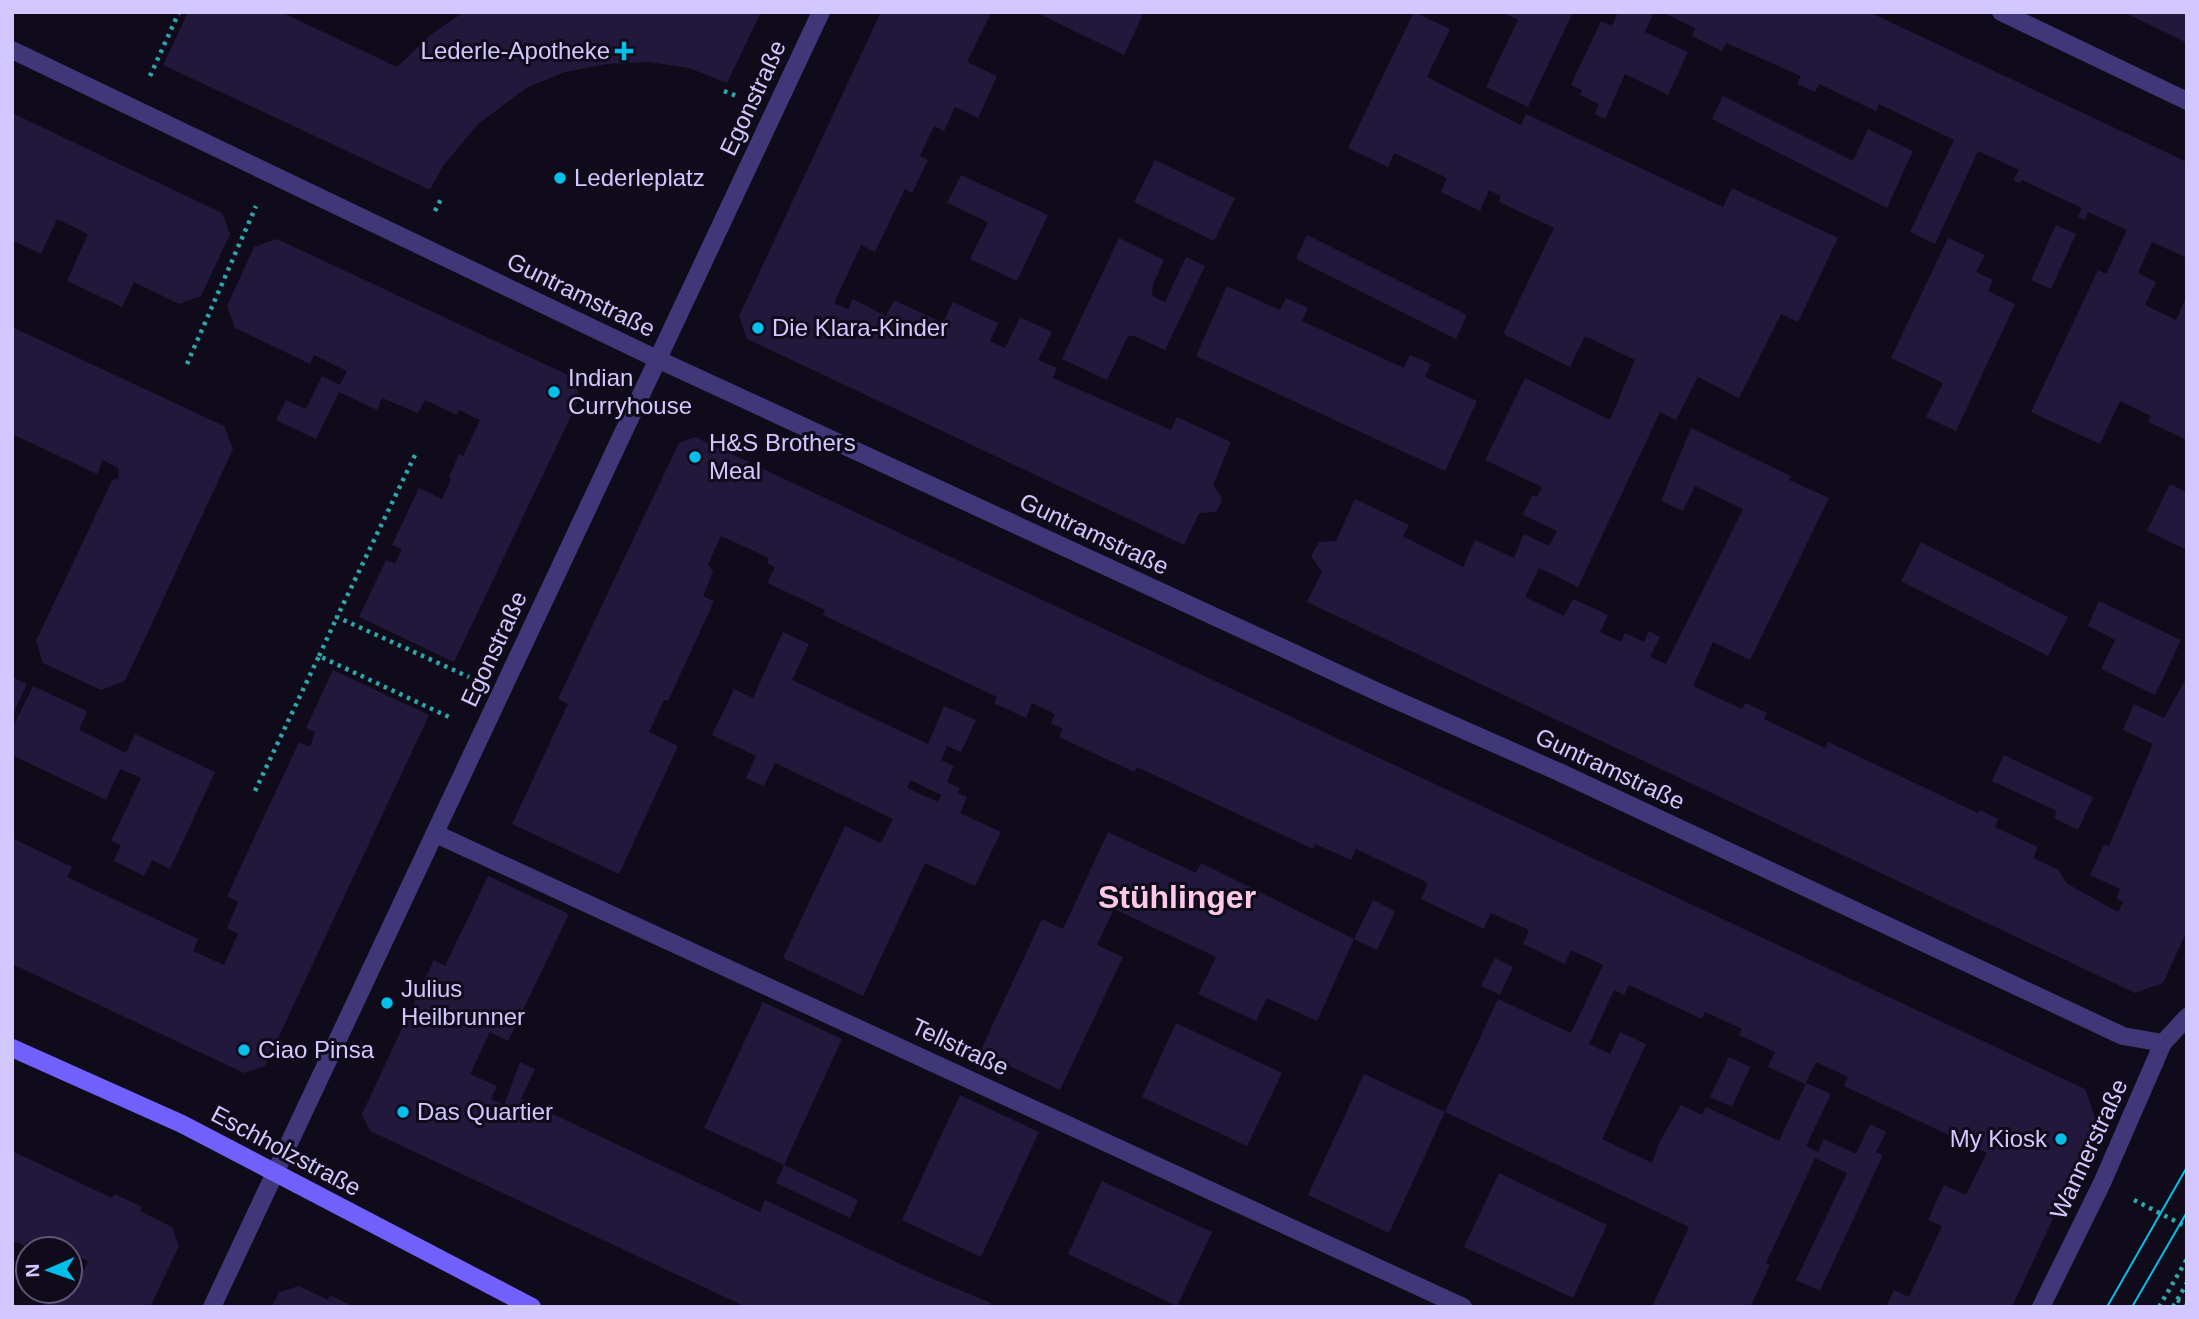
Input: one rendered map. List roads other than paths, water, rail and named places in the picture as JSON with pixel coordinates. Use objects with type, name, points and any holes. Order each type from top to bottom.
[{"type":"main road","name":"Eschholzstraße","points":[[12,1048],[182,1124],[272,1173],[405,1238],[532,1307]]},
{"type":"street","name":"Egonstraße","points":[[212,1307],[272,1173],[436,834],[821,12]]},
{"type":"street","points":[[2001,12],[2187,102]]},
{"type":"street","name":"Guntramstraße","points":[[12,50],[657,359],[1380,694],[1559,772],[2123,1037],[2163,1043]]},
{"type":"street","name":"Tellstraße","points":[[436,834],[1463,1307]]},
{"type":"street","name":"Wannerstraße","points":[[2041,1307],[2102,1183],[2163,1043],[2187,1017]]},
{"type":"tram line","points":[[2107,1307],[2187,1167]]},
{"type":"tram line","points":[[2132,1307],[2187,1212]]},
{"type":"place","name":"Lederle-Apotheke","points":[[624,51]]},
{"type":"place","name":"Lederleplatz","points":[[560,178]]},
{"type":"place","name":"Die Klara-Kinder","points":[[758,328]]},
{"type":"place","name":"Indian Curryhouse","points":[[554,392]]},
{"type":"place","name":"H&S Brothers Meal","points":[[695,457]]},
{"type":"place","name":"Julius Heilbrunner","points":[[387,1003]]},
{"type":"place","name":"Ciao Pinsa","points":[[244,1050]]},
{"type":"place","name":"Das Quartier","points":[[403,1112]]},
{"type":"place","name":"My Kiosk","points":[[2061,1139]]},
{"type":"district","name":"Stühlinger","points":[[1177,897]]}]
